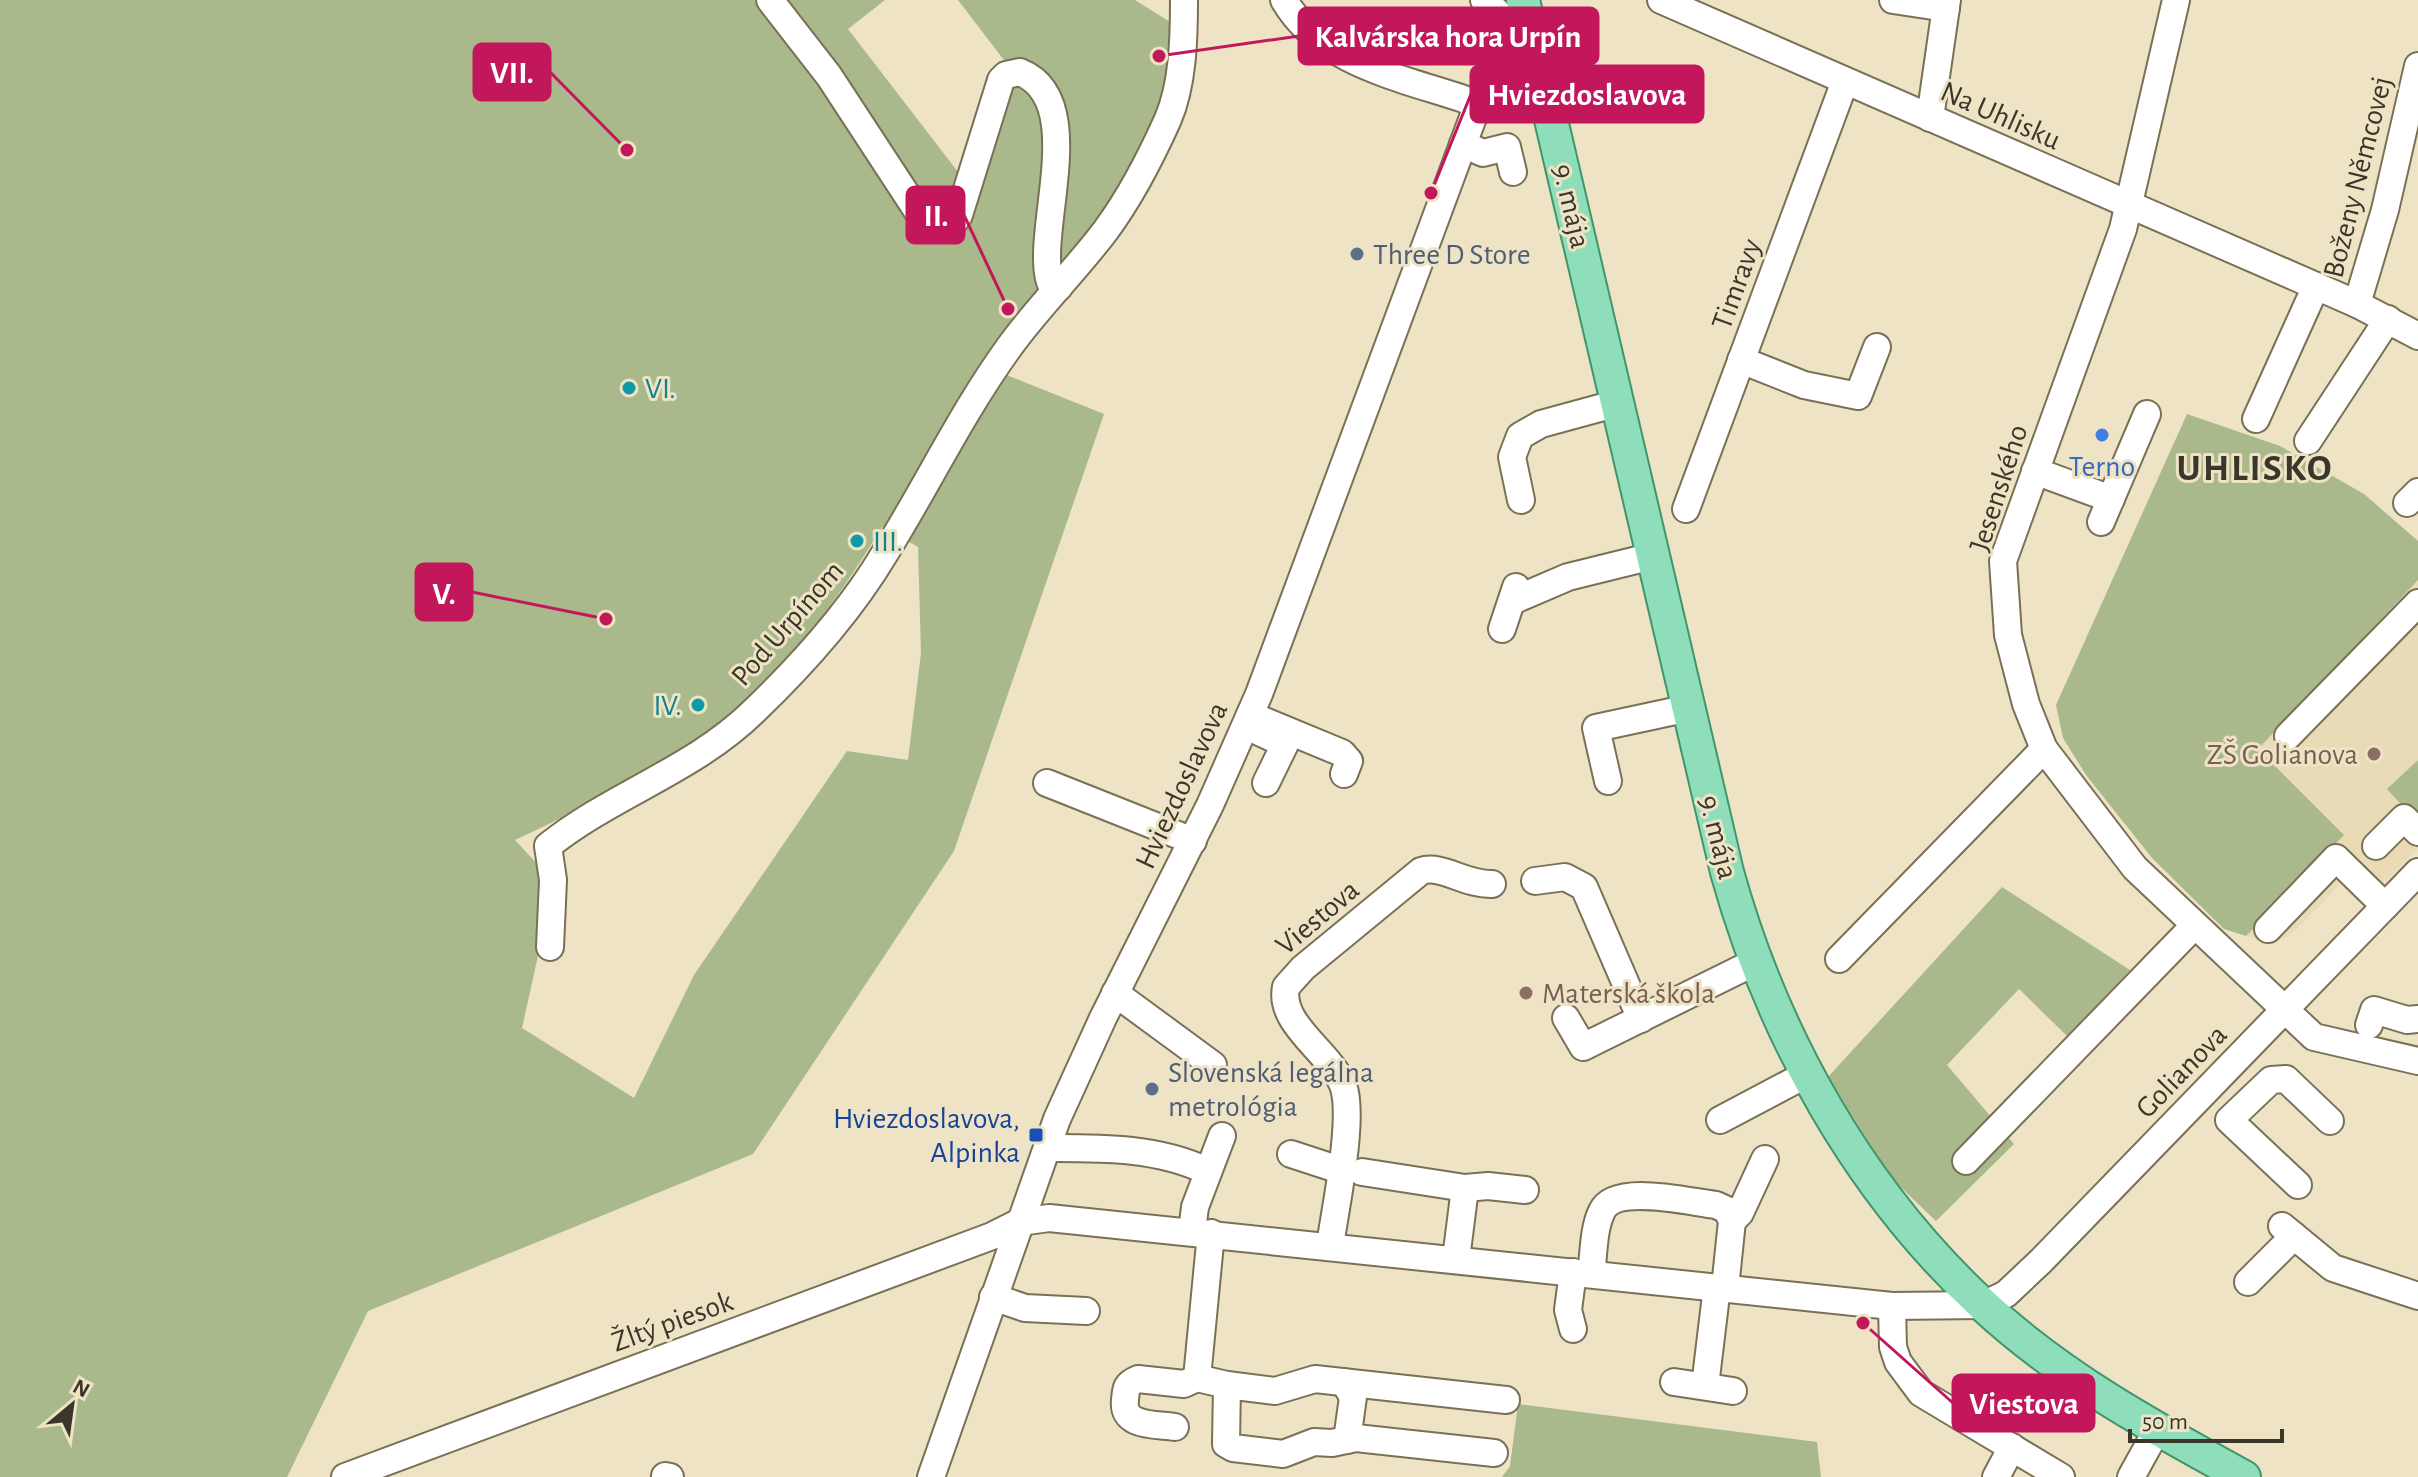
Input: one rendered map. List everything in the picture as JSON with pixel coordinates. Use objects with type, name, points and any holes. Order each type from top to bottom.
[{"type":"main road","name":"9. mája","points":[[1520,12],[1618,403],[1727,872],[1755,962],[1807,1074],[1884,1196],[1983,1305],[2097,1393],[2244,1477]]},
{"type":"street","points":[[770,0],[829,76],[918,212],[938,228],[954,223],[1001,80],[1013,73],[1028,75],[1043,91],[1052,117],[1057,157],[1055,198],[1045,260],[1050,282],[1059,287]]},
{"type":"street","name":"Pod Urpínom","points":[[550,947],[553,880],[548,846],[583,819],[698,757],[736,727],[787,677],[867,581],[961,419],[1010,345],[1122,206],[1169,115],[1184,35],[1184,0]]},
{"type":"street","points":[[1284,0],[1301,26],[1323,45],[1478,104]]},
{"type":"street","points":[[1484,0],[1520,12]]},
{"type":"street","name":"Na Uhlisku","points":[[1661,0],[2357,304],[2418,336]]},
{"type":"street","points":[[1893,0],[1947,4],[1930,118]]},
{"type":"street","name":"Jesenského","points":[[2176,0],[2130,207],[2003,561],[2008,635],[2026,704],[2044,749],[2126,857],[2194,926],[2314,1037],[2418,1061]]},
{"type":"street","name":"Hviezdoslavova","points":[[931,1477],[1047,1148],[1115,993],[1193,841],[1247,721],[1478,104],[1520,12]]},
{"type":"street","name":"Boženy Němcovej","points":[[2357,304],[2382,222],[2418,66]]},
{"type":"street","name":"Timravy","points":[[1686,509],[1845,81]]},
{"type":"street","points":[[1463,144],[1483,153],[1507,147],[1513,172]]},
{"type":"street","points":[[2256,419],[2316,286]]},
{"type":"street","points":[[2308,441],[2388,319]]},
{"type":"street","points":[[1741,360],[1804,385],[1858,396],[1877,347]]},
{"type":"street","points":[[1521,500],[1512,457],[1520,436],[1541,424],[1618,403]]},
{"type":"street","points":[[2035,471],[2106,510],[2147,414]]},
{"type":"street","points":[[1502,629],[1515,591],[1653,556]]},
{"type":"street","points":[[2288,736],[2418,603]]},
{"type":"street","points":[[1608,781],[1596,728],[1689,708]]},
{"type":"street","points":[[1247,721],[1342,753],[1349,761],[1344,774]]},
{"type":"street","points":[[1247,721],[1285,744],[1266,783]]},
{"type":"street","points":[[1839,959],[2044,749]]},
{"type":"street","points":[[1047,783],[1193,841]]},
{"type":"street","points":[[2376,846],[2404,818],[2418,832]]},
{"type":"street","points":[[2268,929],[2336,858],[2385,906]]},
{"type":"street","name":"Viestova","points":[[1330,1246],[1351,1171],[1344,1087],[1330,1063],[1288,1012],[1286,987],[1303,968],[1421,871],[1434,868],[1470,883],[1492,884]]},
{"type":"street","name":"Golianova","points":[[1983,1305],[2015,1286],[2418,872]]},
{"type":"street","points":[[1535,881],[1565,877],[1584,887],[1641,1019]]},
{"type":"street","points":[[1966,1161],[2194,926]]},
{"type":"street","points":[[1566,1018],[1583,1047],[1755,962]]},
{"type":"street","points":[[1115,993],[1213,1065]]},
{"type":"street","points":[[2369,1025],[2374,1010],[2407,1020],[2418,1019]]},
{"type":"street","points":[[1720,1120],[1807,1074]]},
{"type":"street","points":[[2229,1120],[2271,1080],[2286,1079],[2330,1121]]},
{"type":"street","points":[[2199,1099],[2229,1120],[2298,1185]]},
{"type":"street","points":[[1197,1378],[1207,1171],[1222,1136]]},
{"type":"street","points":[[1047,1148],[1096,1148],[1174,1156],[1207,1171]]},
{"type":"street","points":[[1291,1154],[1351,1171],[1465,1188],[1488,1186],[1525,1190]]},
{"type":"street","points":[[1732,1221],[1740,1213],[1765,1159]]},
{"type":"street","points":[[1456,1259],[1465,1188]]},
{"type":"street","points":[[1573,1329],[1568,1310],[1603,1207],[1626,1195],[1716,1205],[1727,1210],[1732,1221],[1705,1386]]},
{"type":"street","points":[[1020,1222],[1049,1218],[1202,1232],[1892,1306],[1983,1305]]},
{"type":"street","name":"Žltý piesok","points":[[345,1477],[977,1242],[1020,1222]]},
{"type":"street","points":[[2248,1282],[2288,1231],[2333,1268],[2418,1296]]},
{"type":"street","points":[[993,1297],[1025,1308],[1086,1311]]},
{"type":"street","points":[[1892,1306],[1893,1347],[1907,1378],[1921,1393],[2061,1477]]},
{"type":"street","points":[[1175,1427],[1133,1421],[1127,1416],[1126,1387],[1138,1379],[1184,1384],[1197,1378],[1275,1391],[1315,1379],[1506,1400]]},
{"type":"street","points":[[1344,1382],[1353,1397],[1347,1440]]},
{"type":"street","points":[[1674,1382],[1733,1391]]},
{"type":"street","points":[[1214,1464],[1223,1436],[1227,1385]]},
{"type":"street","points":[[2131,1477],[2157,1430]]},
{"type":"street","points":[[1223,1436],[1226,1444],[1233,1448],[1283,1454],[1314,1442],[1356,1438],[1494,1453]]},
{"type":"street","points":[[1996,1477],[2012,1447]]},
{"type":"shaded area","points":[[2418,580],[2418,848],[2378,889],[2356,868],[2296,930],[2282,939],[2268,943],[2246,936],[2343,835],[2257,749]]},
{"type":"green space","points":[[0,0],[885,0],[848,29],[975,194],[1010,68],[958,0],[1135,0],[1178,27],[1171,75],[1159,113],[1119,190],[1065,265],[984,366],[1104,414],[954,851],[753,1154],[368,1311],[287,1477],[0,1477]],"holes":[[[882,527],[918,547],[921,653],[908,760],[847,751],[694,975],[634,1098],[522,1028],[541,942],[539,866],[515,840],[652,774],[722,726],[749,702],[798,647],[843,588]]]},
{"type":"green space","points":[[2187,414],[2280,446],[2364,494],[2418,541],[2418,580],[2258,749],[2344,835],[2246,936],[2224,929],[2152,858],[2086,775],[2063,738],[2056,705]]},
{"type":"green space","points":[[2418,760],[2418,823],[2387,789]]},
{"type":"green space","points":[[2002,887],[2130,970],[2067,1036],[2019,989],[1947,1065],[2014,1144],[1936,1221],[1891,1178],[1828,1077]]},
{"type":"green space","points":[[1518,1404],[1817,1442],[1821,1477],[1502,1477],[1510,1466]]},
{"type":"place","name":"Kalvárska hora Urpín","points":[[1159,56]]},
{"type":"place","name":"VII.","points":[[627,150]]},
{"type":"place","name":"Hviezdoslavova","points":[[1431,193]]},
{"type":"place","name":"Three D Store","points":[[1357,254]]},
{"type":"place","name":"II.","points":[[1008,309]]},
{"type":"place","name":"VI.","points":[[629,388]]},
{"type":"place","name":"Terno","points":[[2102,435]]},
{"type":"place","name":"III.","points":[[857,541]]},
{"type":"place","name":"V.","points":[[606,619]]},
{"type":"place","name":"IV.","points":[[698,705]]},
{"type":"place","name":"ZŠ Golianova","points":[[2374,754]]},
{"type":"place","name":"Materská škola","points":[[1526,993]]},
{"type":"place","name":"Slovenská legálna metrológia","points":[[1152,1089]]},
{"type":"place","name":"Hviezdoslavova, Alpinka","points":[[1036,1135]]},
{"type":"place","name":"Viestova","points":[[1863,1323]]},
{"type":"district","name":"UHLISKO","points":[[2255,467]]}]
